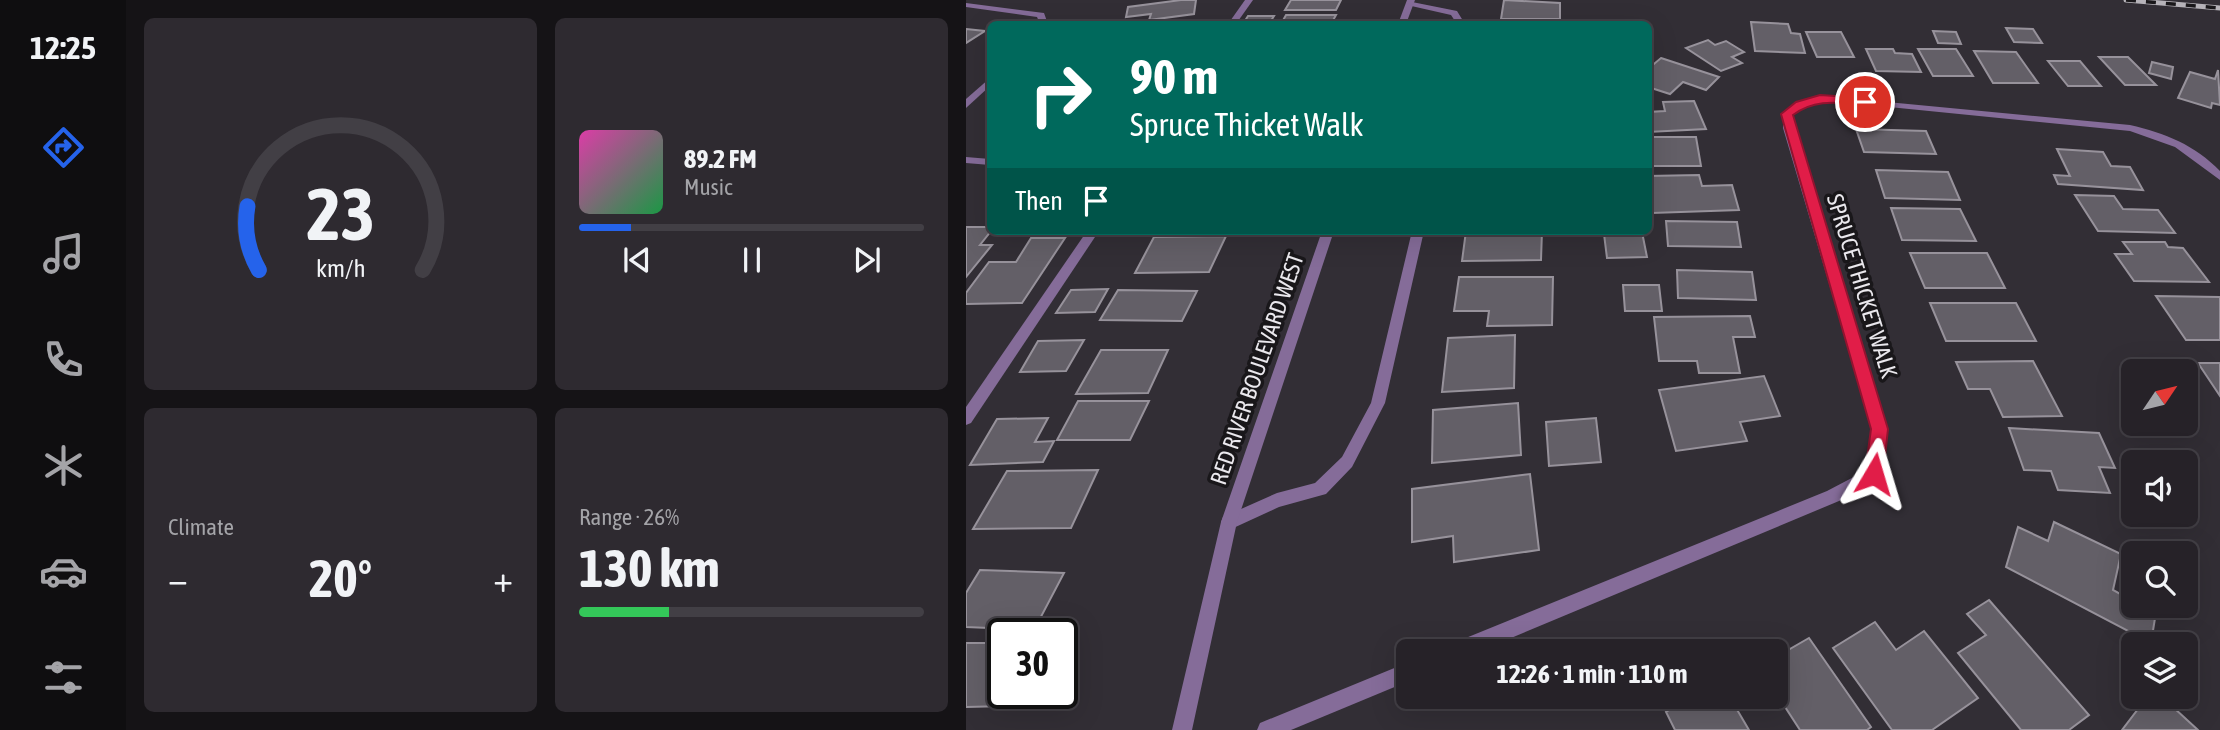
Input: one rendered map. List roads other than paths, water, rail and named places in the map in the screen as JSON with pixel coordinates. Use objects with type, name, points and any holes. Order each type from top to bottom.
[{"type":"street","points":[[1234,21],[1249,0]]},
{"type":"street","points":[[1403,21],[1411,1],[1454,13],[1459,21]]},
{"type":"street","points":[[966,5],[1027,11],[1041,15],[1043,21]]},
{"type":"street","points":[[966,105],[987,84]]},
{"type":"street","name":"SPRUCE THICKET WALK","points":[[1487,639],[1833,496],[1874,474],[1880,429],[1788,128],[1787,114],[1800,104],[1820,98],[1839,99],[2130,128],[2162,135],[2188,148],[2220,177]]},
{"type":"street","points":[[966,160],[987,163]]},
{"type":"street","points":[[966,419],[1090,235]]},
{"type":"street","name":"RED RIVER BOULEVARD WEST","points":[[1182,730],[1229,522],[1327,235]]},
{"type":"street","name":"RED RIVER BOULEVARD WEST","points":[[1229,522],[1277,500],[1321,489],[1347,462],[1378,403],[1417,235]]},
{"type":"street","points":[[1267,730],[1396,676]]},
{"type":"railway","points":[[2126,0],[2220,8]]}]
